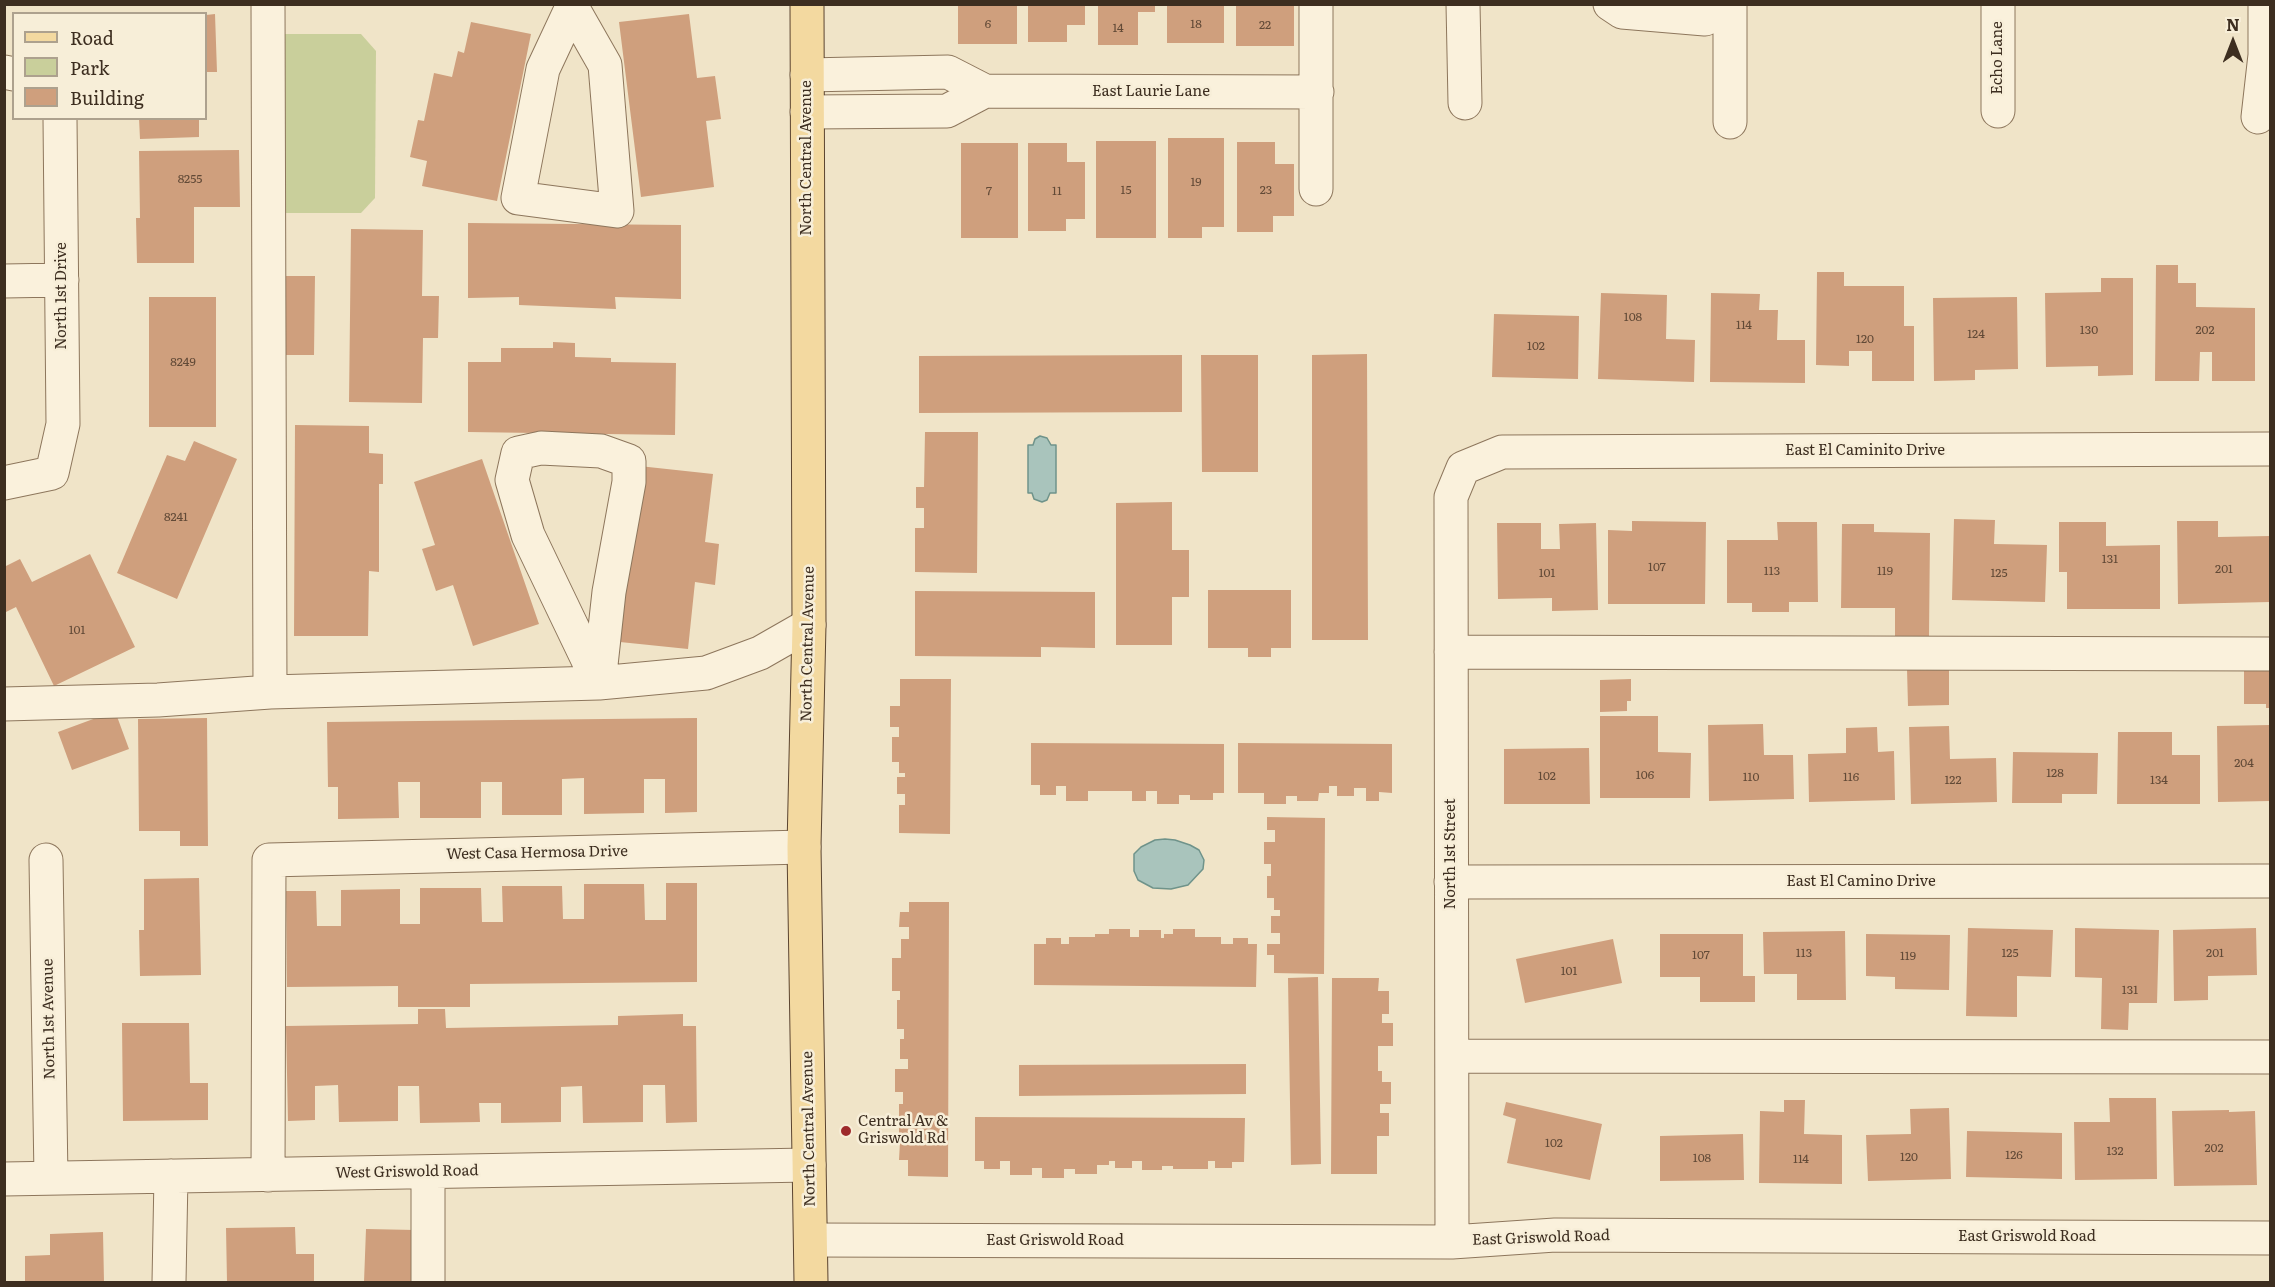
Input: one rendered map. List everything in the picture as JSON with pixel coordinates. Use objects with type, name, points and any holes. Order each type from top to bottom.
[{"type":"main road","name":"North Central Avenue","points":[[807,4],[809,625],[804,847],[811,1282]]},
{"type":"street","points":[[268,4],[270,692]]},
{"type":"street","points":[[1316,4],[1316,189]]},
{"type":"street","points":[[1463,4],[1465,102]]},
{"type":"street","points":[[1610,4],[1622,12],[1705,19],[1720,4]]},
{"type":"street","points":[[1730,4],[1730,122]]},
{"type":"street","name":"Echo Lane","points":[[1998,4],[1998,111]]},
{"type":"street","points":[[2258,117],[2265,55],[2265,4]]},
{"type":"street","points":[[572,5],[605,65],[617,211],[518,198],[543,69],[572,5]]},
{"type":"street","name":"East Laurie Lane","points":[[807,75],[948,72],[985,91],[1317,92]]},
{"type":"street","points":[[921,74],[921,111]]},
{"type":"street","name":"East Laurie Lane","points":[[807,112],[947,111],[985,91]]},
{"type":"street","name":"North 1st Drive","points":[[4,483],[52,473],[63,424],[60,120]]},
{"type":"street","points":[[4,281],[62,280]]},
{"type":"street","points":[[541,447],[601,451],[629,461],[629,482],[609,592],[599,683],[528,535],[513,480],[518,453],[541,447]]},
{"type":"street","name":"East El Caminito Drive","points":[[1463,468],[1502,452],[2271,449]]},
{"type":"street","name":"North 1st Street","points":[[1452,1242],[1450,498],[1463,468]]},
{"type":"street","points":[[4,704],[158,700],[270,692],[599,683],[706,673],[760,653],[809,625]]},
{"type":"street","points":[[1450,652],[2271,654]]},
{"type":"street","name":"West Casa Hermosa Drive","points":[[268,1175],[269,860],[804,847]]},
{"type":"street","name":"North 1st Avenue","points":[[46,860],[51,1178]]},
{"type":"street","name":"East El Camino Drive","points":[[1451,882],[2271,881]]},
{"type":"street","points":[[1452,1056],[2271,1057]]},
{"type":"street","name":"West Griswold Road","points":[[4,1179],[809,1165]]},
{"type":"street","points":[[428,1172],[428,1282]]},
{"type":"street","points":[[169,1282],[171,1176]]},
{"type":"street","name":"East Griswold Road","points":[[811,1240],[1452,1242],[1555,1235],[2271,1238]]},
{"type":"green space","points":[[285,34],[361,34],[376,51],[375,198],[361,213],[285,213]]},
{"type":"water","points":[[1040,436],[1047,438],[1051,445],[1056,445],[1056,493],[1050,493],[1047,500],[1042,502],[1034,499],[1032,493],[1028,493],[1028,445],[1033,445],[1035,439]]},
{"type":"water","points":[[1165,839],[1190,845],[1199,850],[1204,860],[1203,869],[1188,885],[1171,889],[1153,888],[1138,880],[1134,871],[1134,854],[1141,847],[1155,840]]},
{"type":"building","points":[[958,4],[1017,4],[1017,44],[958,44]]},
{"type":"building","points":[[1028,4],[1085,4],[1085,25],[1067,25],[1067,42],[1028,42]]},
{"type":"building","points":[[1098,4],[1155,4],[1155,12],[1138,12],[1138,45],[1098,45]]},
{"type":"building","points":[[1167,4],[1224,4],[1224,43],[1167,43]]},
{"type":"building","points":[[1236,4],[1294,4],[1294,46],[1236,46]]},
{"type":"building","points":[[215,14],[217,72],[207,72],[207,15]]},
{"type":"building","points":[[689,14],[697,78],[715,76],[721,119],[706,121],[714,187],[641,197],[619,22]]},
{"type":"building","points":[[471,22],[531,34],[497,201],[422,186],[427,161],[410,157],[418,120],[424,121],[434,73],[452,77],[458,51],[464,53]]},
{"type":"building","points":[[139,120],[199,120],[199,137],[140,139]]},
{"type":"building","points":[[1168,138],[1224,138],[1224,227],[1202,227],[1202,238],[1168,238]]},
{"type":"building","points":[[1096,141],[1156,141],[1156,238],[1096,238]]},
{"type":"building","points":[[1237,142],[1275,142],[1275,164],[1294,164],[1294,216],[1273,216],[1273,232],[1237,232]]},
{"type":"building","points":[[961,143],[1018,143],[1018,238],[961,238]]},
{"type":"building","points":[[1028,143],[1067,143],[1067,162],[1085,162],[1085,219],[1066,219],[1066,231],[1028,231]]},
{"type":"building","points":[[239,150],[240,207],[194,207],[194,263],[137,263],[136,218],[140,218],[139,151]]},
{"type":"building","points":[[468,223],[681,225],[681,299],[615,297],[616,309],[519,305],[519,297],[468,298]]},
{"type":"building","points":[[351,229],[423,230],[422,296],[439,296],[438,338],[423,338],[422,403],[349,402]]},
{"type":"building","points":[[2156,265],[2178,265],[2178,283],[2196,283],[2196,307],[2255,308],[2255,381],[2212,381],[2212,352],[2200,352],[2199,381],[2155,381]]},
{"type":"building","points":[[1817,272],[1844,272],[1844,286],[1904,286],[1904,326],[1914,326],[1914,381],[1872,381],[1872,351],[1849,351],[1849,366],[1816,365]]},
{"type":"building","points":[[285,276],[315,276],[314,355],[285,355]]},
{"type":"building","points":[[2101,278],[2133,278],[2133,375],[2098,376],[2098,366],[2046,367],[2045,293],[2101,292]]},
{"type":"building","points":[[1601,293],[1667,295],[1666,339],[1695,340],[1694,382],[1598,379]]},
{"type":"building","points":[[1711,293],[1760,294],[1759,310],[1778,310],[1777,340],[1805,340],[1805,383],[1710,382]]},
{"type":"building","points":[[149,297],[216,297],[216,427],[149,427]]},
{"type":"building","points":[[2017,297],[2018,369],[1975,370],[1975,380],[1934,381],[1933,298]]},
{"type":"building","points":[[1494,314],[1579,316],[1578,379],[1492,377]]},
{"type":"building","points":[[553,342],[575,343],[575,357],[611,358],[611,362],[676,363],[675,435],[468,432],[468,362],[501,362],[501,348],[553,348]]},
{"type":"building","points":[[1367,354],[1368,640],[1312,640],[1312,355]]},
{"type":"building","points":[[1182,355],[1182,412],[919,413],[919,356]]},
{"type":"building","points":[[1201,355],[1258,355],[1258,472],[1202,472]]},
{"type":"building","points":[[295,425],[369,426],[369,453],[383,454],[383,484],[379,484],[379,572],[369,571],[368,636],[294,636]]},
{"type":"building","points":[[925,432],[978,432],[977,573],[915,572],[915,528],[924,528],[924,508],[916,508],[916,487],[924,487]]},
{"type":"building","points":[[194,441],[237,459],[177,599],[117,573],[167,455],[185,461]]},
{"type":"building","points":[[482,459],[539,624],[473,646],[453,585],[436,591],[422,549],[435,545],[414,482]]},
{"type":"building","points":[[639,466],[713,474],[705,542],[719,544],[715,585],[695,582],[688,649],[620,642]]},
{"type":"building","points":[[1172,502],[1172,550],[1189,550],[1189,597],[1172,597],[1172,645],[1116,645],[1116,503]]},
{"type":"building","points":[[1954,519],[1995,520],[1994,544],[2047,545],[2045,602],[1952,600]]},
{"type":"building","points":[[1632,521],[1706,522],[1705,604],[1608,604],[1608,530],[1632,531]]},
{"type":"building","points":[[2177,521],[2218,521],[2218,537],[2270,536],[2270,602],[2178,604]]},
{"type":"building","points":[[1777,522],[1817,522],[1818,602],[1789,602],[1789,612],[1752,612],[1752,603],[1727,603],[1727,540],[1778,540]]},
{"type":"building","points":[[2059,522],[2106,522],[2106,546],[2160,545],[2160,609],[2067,609],[2067,572],[2059,572]]},
{"type":"building","points":[[1497,523],[1541,523],[1541,549],[1560,549],[1559,524],[1596,523],[1598,610],[1552,611],[1552,598],[1498,599]]},
{"type":"building","points":[[1842,524],[1874,524],[1874,532],[1930,533],[1929,637],[1895,637],[1895,608],[1841,608]]},
{"type":"building","points":[[90,554],[135,647],[54,686],[16,607],[4,613],[4,567],[20,559],[32,582]]},
{"type":"building","points":[[1208,590],[1291,590],[1291,648],[1271,648],[1271,657],[1248,657],[1248,648],[1208,648]]},
{"type":"building","points":[[915,591],[1095,592],[1095,648],[1041,647],[1041,657],[915,656]]},
{"type":"building","points":[[1949,668],[1949,705],[1908,706],[1907,669]]},
{"type":"building","points":[[2244,670],[2270,670],[2270,708],[2266,708],[2266,704],[2244,704]]},
{"type":"building","points":[[900,679],[951,679],[950,834],[899,833],[899,805],[905,805],[905,794],[897,794],[897,777],[905,777],[905,773],[899,773],[899,762],[892,762],[892,737],[899,737],[899,727],[890,727],[890,706],[900,706]]},
{"type":"building","points":[[1631,679],[1631,701],[1627,701],[1627,711],[1600,712],[1600,680]]},
{"type":"building","points":[[115,711],[129,749],[72,770],[58,732]]},
{"type":"building","points":[[1600,716],[1658,716],[1658,752],[1691,753],[1690,798],[1600,798]]},
{"type":"building","points":[[207,718],[208,846],[180,846],[180,831],[139,831],[138,719]]},
{"type":"building","points":[[697,718],[697,812],[665,813],[665,779],[644,779],[644,813],[584,814],[584,778],[562,779],[562,815],[502,815],[502,782],[481,782],[481,818],[420,818],[420,782],[398,782],[399,818],[338,819],[338,787],[328,787],[327,722]]},
{"type":"building","points":[[1763,724],[1764,755],[1793,755],[1794,799],[1709,801],[1708,725]]},
{"type":"building","points":[[2270,725],[2270,801],[2218,802],[2217,726]]},
{"type":"building","points":[[1949,726],[1950,759],[1996,758],[1997,802],[1911,804],[1909,727]]},
{"type":"building","points":[[1877,727],[1878,752],[1894,751],[1895,800],[1809,802],[1808,754],[1846,753],[1846,728]]},
{"type":"building","points":[[2118,732],[2172,732],[2172,755],[2200,755],[2200,804],[2117,804]]},
{"type":"building","points":[[1031,743],[1224,744],[1224,793],[1213,793],[1213,800],[1190,800],[1190,795],[1179,795],[1179,804],[1157,804],[1157,791],[1146,791],[1146,801],[1132,801],[1132,791],[1088,791],[1088,801],[1066,801],[1066,786],[1056,786],[1056,795],[1040,795],[1040,785],[1031,785]]},
{"type":"building","points":[[1238,743],[1392,744],[1392,793],[1379,792],[1379,801],[1366,801],[1366,788],[1354,788],[1354,796],[1337,796],[1337,786],[1329,786],[1329,793],[1319,793],[1318,801],[1297,801],[1297,796],[1286,796],[1286,804],[1264,804],[1264,793],[1238,793]]},
{"type":"building","points":[[1589,748],[1590,804],[1504,804],[1504,749]]},
{"type":"building","points":[[2013,752],[2098,753],[2097,794],[2062,794],[2062,803],[2012,803]]},
{"type":"building","points":[[1267,817],[1325,818],[1324,974],[1274,973],[1274,955],[1267,955],[1267,944],[1280,944],[1280,933],[1271,933],[1271,916],[1280,916],[1280,910],[1274,910],[1274,898],[1267,898],[1267,876],[1271,876],[1271,864],[1264,864],[1264,842],[1275,842],[1275,830],[1267,830]]},
{"type":"building","points":[[199,878],[201,975],[140,976],[139,930],[144,930],[144,879]]},
{"type":"building","points":[[666,883],[697,883],[697,982],[470,984],[470,1007],[398,1007],[398,986],[287,987],[286,891],[316,891],[317,926],[341,926],[341,890],[400,889],[400,924],[420,924],[420,888],[481,888],[482,922],[503,922],[502,886],[562,886],[563,919],[584,919],[584,884],[644,884],[645,920],[666,920]]},
{"type":"building","points":[[909,902],[949,902],[948,1177],[908,1176],[908,1160],[899,1160],[900,1142],[908,1142],[908,1135],[899,1135],[899,1104],[903,1104],[903,1092],[895,1092],[895,1069],[908,1069],[908,1059],[900,1059],[900,1039],[904,1039],[904,1029],[897,1029],[897,1000],[900,1000],[900,991],[892,991],[892,958],[901,958],[901,939],[909,939],[909,927],[899,927],[900,912],[909,912]]},
{"type":"building","points":[[1968,928],[2053,930],[2051,977],[2017,976],[2017,1017],[1966,1016]]},
{"type":"building","points":[[2075,928],[2159,930],[2157,1003],[2129,1003],[2128,1030],[2101,1029],[2102,978],[2075,977]]},
{"type":"building","points":[[2256,928],[2257,975],[2208,976],[2208,1000],[2174,1001],[2173,930]]},
{"type":"building","points":[[1109,929],[1130,929],[1130,937],[1139,937],[1139,930],[1161,930],[1161,938],[1164,938],[1164,934],[1173,934],[1173,929],[1195,929],[1195,937],[1221,937],[1221,944],[1233,944],[1233,938],[1248,938],[1248,944],[1257,944],[1256,987],[1034,985],[1034,944],[1046,944],[1046,938],[1061,938],[1061,944],[1069,944],[1069,937],[1095,937],[1095,934],[1109,934]]},
{"type":"building","points":[[1845,931],[1846,1000],[1797,1000],[1797,974],[1764,974],[1763,932]]},
{"type":"building","points":[[1660,934],[1743,934],[1743,976],[1755,976],[1755,1002],[1700,1002],[1700,977],[1660,977]]},
{"type":"building","points":[[1866,934],[1950,935],[1949,990],[1895,989],[1895,977],[1866,976]]},
{"type":"building","points":[[1613,939],[1622,983],[1525,1003],[1516,959]]},
{"type":"building","points":[[1318,977],[1321,1164],[1291,1165],[1288,978]]},
{"type":"building","points":[[1332,978],[1379,978],[1378,991],[1389,991],[1389,1014],[1382,1014],[1382,1023],[1393,1023],[1393,1046],[1378,1046],[1378,1071],[1382,1071],[1382,1082],[1391,1082],[1391,1104],[1380,1104],[1380,1113],[1389,1113],[1389,1136],[1377,1136],[1377,1174],[1331,1174]]},
{"type":"building","points":[[418,1009],[445,1009],[446,1028],[618,1025],[618,1016],[683,1014],[683,1026],[696,1026],[697,1122],[666,1123],[665,1085],[643,1085],[643,1122],[583,1123],[582,1086],[561,1087],[561,1122],[501,1123],[501,1103],[479,1103],[480,1122],[420,1123],[419,1086],[398,1086],[398,1121],[339,1122],[338,1085],[315,1086],[315,1120],[288,1121],[286,1026],[418,1024]]},
{"type":"building","points":[[122,1023],[189,1023],[190,1083],[208,1083],[208,1120],[123,1121]]},
{"type":"building","points":[[1246,1064],[1246,1094],[1019,1096],[1019,1065]]},
{"type":"building","points":[[2109,1098],[2156,1098],[2157,1179],[2075,1180],[2074,1122],[2110,1122]]},
{"type":"building","points":[[1784,1100],[1805,1100],[1804,1134],[1842,1135],[1842,1184],[1759,1183],[1760,1111],[1784,1112]]},
{"type":"building","points":[[1506,1102],[1602,1124],[1590,1180],[1507,1163],[1516,1119],[1503,1115]]},
{"type":"building","points":[[1949,1108],[1951,1179],[1868,1181],[1866,1135],[1911,1134],[1910,1109]]},
{"type":"building","points":[[2229,1110],[2229,1112],[2255,1111],[2257,1185],[2174,1186],[2172,1111]]},
{"type":"building","points":[[975,1117],[1245,1118],[1244,1162],[1232,1162],[1232,1168],[1215,1168],[1215,1161],[1208,1161],[1208,1169],[1173,1169],[1173,1166],[1162,1166],[1162,1170],[1142,1170],[1142,1161],[1132,1161],[1132,1168],[1115,1168],[1115,1161],[1109,1161],[1109,1165],[1097,1165],[1097,1174],[1075,1174],[1075,1169],[1064,1169],[1064,1178],[1042,1178],[1042,1168],[1032,1168],[1032,1175],[1010,1175],[1010,1161],[1000,1161],[1000,1169],[984,1169],[984,1161],[975,1161]]},
{"type":"building","points":[[1967,1131],[2062,1133],[2062,1179],[1966,1177]]},
{"type":"building","points":[[1743,1134],[1744,1180],[1660,1181],[1660,1136]]},
{"type":"building","points":[[295,1227],[296,1254],[314,1254],[314,1282],[227,1282],[226,1228]]},
{"type":"building","points":[[366,1229],[415,1230],[414,1282],[364,1282]]},
{"type":"building","points":[[103,1232],[104,1282],[25,1282],[25,1256],[50,1255],[50,1234]]},
{"type":"place","name":"Central Av & Griswold Rd","points":[[846,1131]]}]
